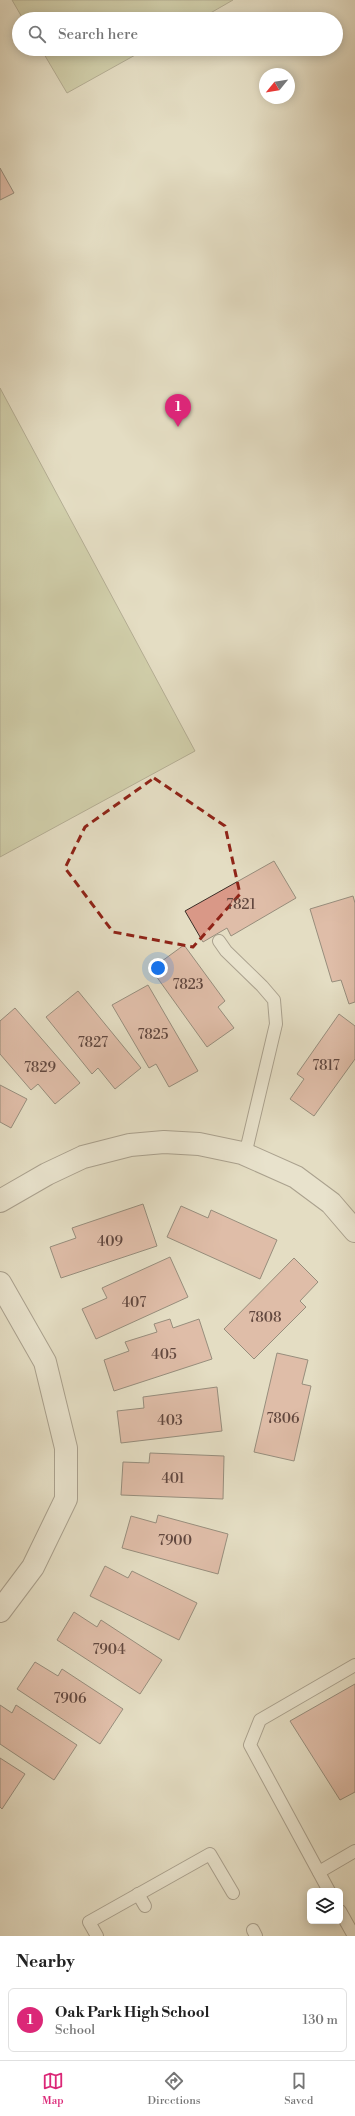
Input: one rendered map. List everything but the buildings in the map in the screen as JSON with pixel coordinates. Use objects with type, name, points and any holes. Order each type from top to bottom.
[{"type":"street","points":[[0,1201],[48,1174],[83,1158],[130,1145],[164,1142],[199,1144],[245,1155],[296,1177],[331,1203],[355,1231]]},
{"type":"street","points":[[0,1283],[45,1362],[66,1448],[66,1499],[33,1567],[0,1611]]},
{"type":"lane","points":[[219,941],[226,951],[262,986],[274,1000],[276,1024],[245,1155]]},
{"type":"lane","points":[[327,1888],[250,1746],[260,1720],[355,1665]]},
{"type":"lane","points":[[319,1872],[355,1851]]},
{"type":"lane","points":[[97,1936],[89,1922],[210,1854],[233,1893]]},
{"type":"lane","points":[[138,1894],[145,1906]]},
{"type":"lane","points":[[343,1916],[354,1936]]},
{"type":"highlighted area","points":[[154,778],[225,826],[240,894],[193,947],[113,932],[65,868],[85,827]]},
{"type":"green space","points":[[12,0],[233,0],[212,12],[19,12]]},
{"type":"green space","points":[[45,56],[133,56],[67,93]]},
{"type":"green space","points":[[0,388],[195,751],[0,857]]},
{"type":"place","name":"Oak Park High School","points":[[178,427]]}]
